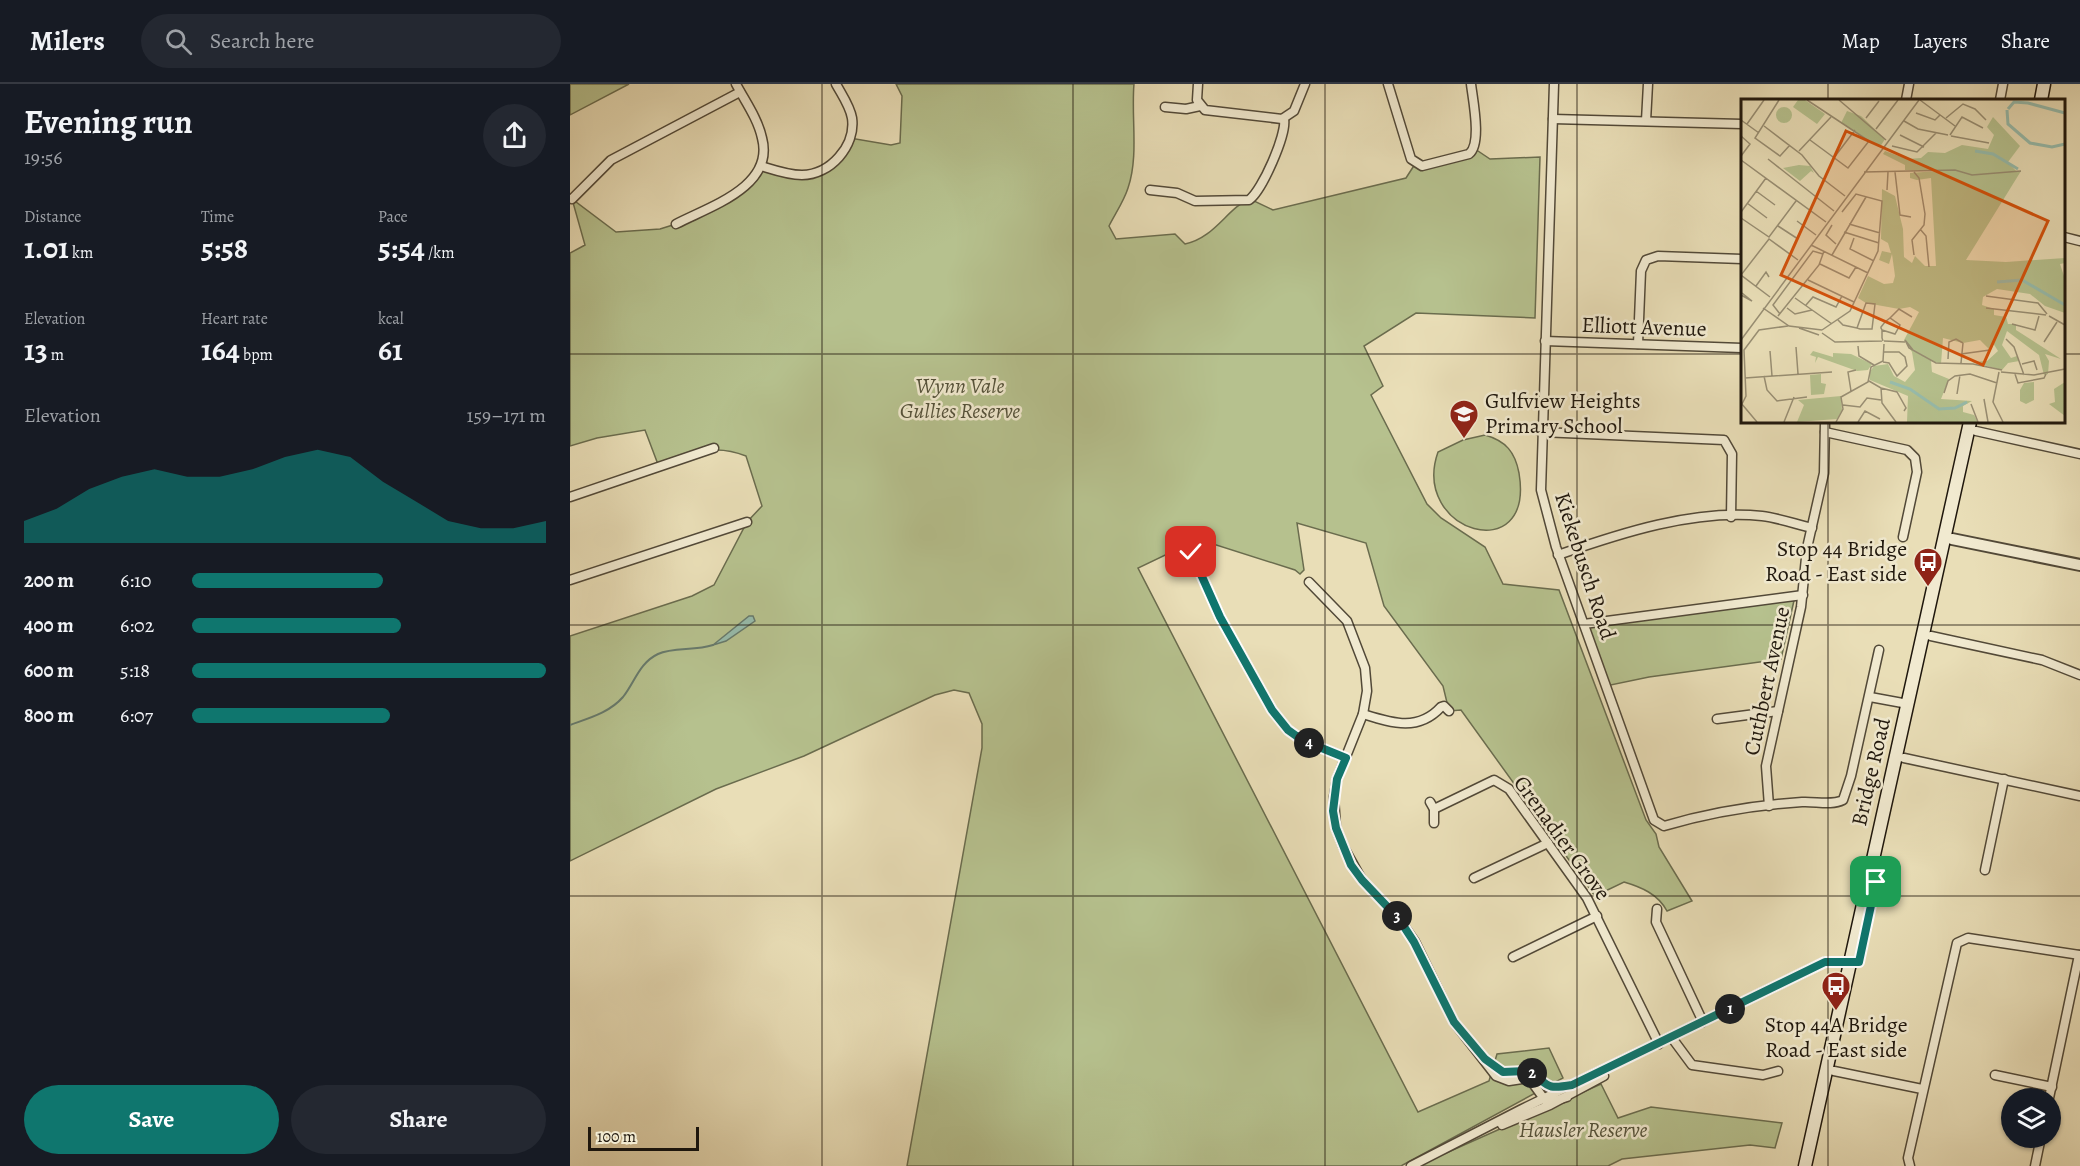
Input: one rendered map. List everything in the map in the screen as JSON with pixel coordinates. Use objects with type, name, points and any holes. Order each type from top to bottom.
[{"type":"main road","points":[[2041,99],[2044,84]]},
{"type":"main road","points":[[2047,99],[2051,84]]},
{"type":"main road","name":"Bridge Road","points":[[1805,1166],[1830,1070],[1973,426]]},
{"type":"main road","name":"Bridge Road","points":[[1900,757],[1908,704],[1927,635]]},
{"type":"main road","name":"Bridge Road","points":[[1814,1166],[1830,1070]]},
{"type":"street","points":[[761,166],[803,175],[819,171],[840,156],[849,142],[852,122],[836,84]]},
{"type":"street","points":[[1198,84],[1197,100],[1200,106],[1207,110],[1284,118],[1294,111],[1305,84]]},
{"type":"street","points":[[1388,84],[1411,159],[1422,166],[1469,154],[1474,149],[1476,140],[1471,84]]},
{"type":"street","name":"Kiekebusch Road","points":[[1554,84],[1541,490],[1558,555],[1654,820],[1664,826],[1710,814],[1769,806]]},
{"type":"street","points":[[1646,121],[1648,84]]},
{"type":"street","points":[[1906,99],[1910,84]]},
{"type":"street","points":[[2000,99],[2003,84]]},
{"type":"street","points":[[572,199],[611,160],[739,88],[763,139],[761,166],[746,186],[675,224]]},
{"type":"street","points":[[1165,107],[1186,109],[1200,106]]},
{"type":"street","points":[[1150,190],[1177,193],[1195,201],[1250,199],[1257,192],[1284,132],[1284,118]]},
{"type":"street","points":[[1552,118],[1741,124]]},
{"type":"street","points":[[2065,237],[2080,241]]},
{"type":"street","points":[[1638,344],[1641,271],[1646,260],[1658,256],[1741,259]]},
{"type":"street","name":"Elliott Avenue","points":[[1545,341],[1741,348]]},
{"type":"street","name":"Cuthbert Avenue","points":[[1769,806],[1767,766],[1803,595],[1812,528],[1824,473],[1825,423]]},
{"type":"street","points":[[1973,426],[2080,454]]},
{"type":"street","points":[[1542,432],[1724,440],[1732,454],[1731,517]]},
{"type":"street","points":[[1825,432],[1907,450],[1915,458],[1917,472],[1903,537]]},
{"type":"street","points":[[570,497],[714,448]]},
{"type":"street","points":[[1558,555],[1635,529],[1731,517],[1761,516],[1812,528]]},
{"type":"street","points":[[570,580],[747,522]]},
{"type":"street","points":[[1948,538],[2080,565]]},
{"type":"street","points":[[1182,547],[1193,548],[1220,617],[1272,710],[1288,730],[1302,740],[1346,758]]},
{"type":"street","points":[[1309,582],[1347,621],[1359,649],[1367,691],[1364,714],[1337,779],[1333,811],[1336,828],[1351,865],[1399,919],[1414,942],[1454,1022],[1496,1076],[1503,1080],[1523,1077],[1534,1082],[1542,1099],[1547,1103],[1568,1097]]},
{"type":"street","points":[[1584,624],[1803,595]]},
{"type":"street","points":[[1927,635],[2042,660],[2080,675]]},
{"type":"street","points":[[1769,806],[1802,802],[1834,803],[1843,800],[1849,784],[1879,650]]},
{"type":"street","points":[[1869,697],[1908,704]]},
{"type":"street","points":[[1364,714],[1407,725],[1420,722],[1441,707],[1449,711]]},
{"type":"street","points":[[1718,718],[1778,711]]},
{"type":"street","points":[[1900,757],[2080,796]]},
{"type":"street","points":[[1985,870],[2004,779]]},
{"type":"street","name":"Grenadier Grove","points":[[1434,823],[1432,805],[1494,780],[1509,789],[1573,876],[1597,916],[1659,1044]]},
{"type":"street","points":[[1474,878],[1548,843]]},
{"type":"street","points":[[1657,909],[1656,922],[1703,1022]]},
{"type":"street","points":[[1513,957],[1597,916]]},
{"type":"street","points":[[1910,1166],[1908,1158],[1953,953],[1962,939],[2080,955],[2052,1087],[1995,1075]]},
{"type":"street","points":[[1411,1166],[1542,1099],[1825,962],[1854,962]]},
{"type":"street","points":[[1672,1038],[1692,1065],[1762,1075],[1778,1071]]},
{"type":"street","points":[[1459,1142],[1568,1097],[1659,1044]]},
{"type":"street","points":[[1485,1059],[1503,1072],[1529,1071],[1545,1086],[1552,1088],[1572,1085]]},
{"type":"street","points":[[1830,1070],[1922,1089]]},
{"type":"street","points":[[2036,1166],[2039,1148]]},
{"type":"green space","points":[[570,84],[629,84],[570,115]]},
{"type":"green space","name":"Wynn Vale Gullies Reserve","points":[[896,84],[1134,84],[1134,150],[1131,176],[1124,198],[1109,226],[1116,239],[1175,234],[1185,244],[1205,236],[1242,203],[1250,199],[1273,210],[1406,178],[1415,164],[1475,149],[1490,159],[1540,157],[1535,318],[1416,313],[1364,346],[1383,386],[1371,395],[1427,504],[1441,518],[1485,547],[1503,584],[1559,590],[1646,820],[1656,834],[1659,847],[1692,901],[1667,911],[1649,892],[1624,882],[1595,896],[1461,710],[1449,711],[1443,686],[1384,606],[1366,543],[1297,523],[1304,570],[1300,574],[1295,570],[1207,542],[1182,547],[1138,568],[1418,1112],[1489,1081],[1497,1054],[1549,1048],[1563,1078],[1401,1166],[907,1166],[982,748],[982,724],[969,693],[954,690],[935,695],[804,756],[716,789],[570,861],[570,636],[692,596],[714,585],[747,522],[762,506],[746,456],[712,450],[659,467],[645,430],[597,438],[570,446],[570,253],[585,245],[572,199],[616,232],[660,229],[676,224],[737,191],[761,166],[792,172],[812,172],[829,162],[850,138],[891,145],[900,143],[902,96]]},
{"type":"green space","points":[[1485,435],[1508,448],[1515,459],[1519,473],[1519,503],[1509,521],[1493,530],[1474,528],[1456,519],[1441,503],[1434,480],[1438,452],[1463,440]]},
{"type":"green space","points":[[1795,596],[1781,659],[1649,677],[1606,686],[1584,624]]},
{"type":"green space","name":"Hausler Reserve","points":[[1601,1084],[1618,1118],[1651,1107],[1782,1123],[1775,1148],[1750,1145],[1622,1159],[1608,1166],[1417,1166]]},
{"type":"shaded area","points":[[749,616],[753,616],[755,621],[726,641],[713,645]]},
{"type":"waterway","points":[[570,725],[598,714],[617,703],[646,662],[658,654],[670,650],[713,645]]},
{"type":"place","name":"Gulfview Heights Primary School","points":[[1464,440]]},
{"type":"place","name":"Stop 44 Bridge Road - East side","points":[[1928,588]]},
{"type":"place","name":"Stop 44A Bridge Road - East side","points":[[1836,1012]]},
{"type":"route","points":[[1191,552],[1220,617],[1272,710],[1288,730],[1302,740],[1346,758],[1337,779],[1333,811],[1336,828],[1351,865],[1399,919],[1414,942],[1454,1022],[1485,1059],[1503,1072],[1529,1071],[1536,1075],[1545,1086],[1552,1088],[1572,1085],[1825,962],[1859,962],[1876,882]]}]
